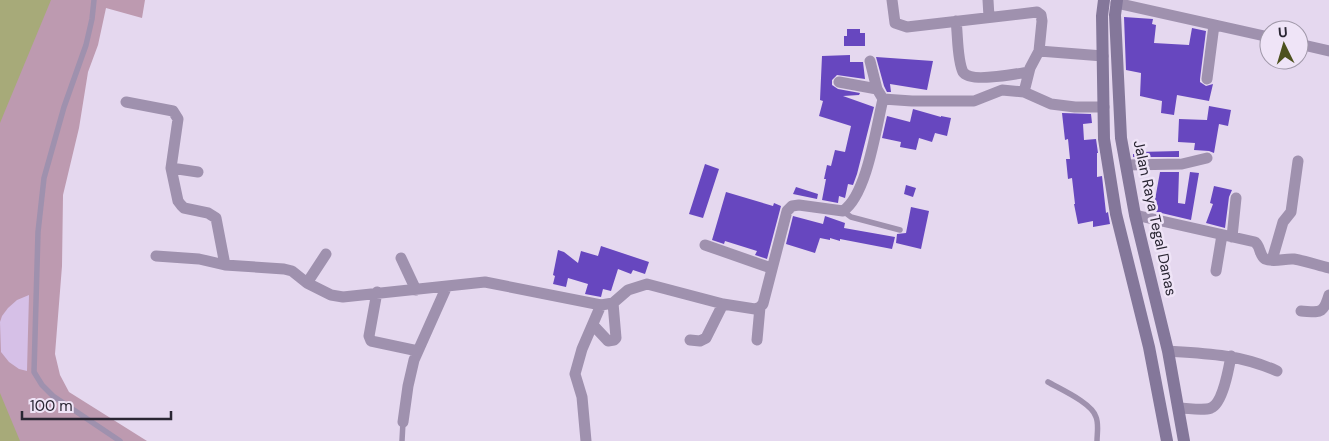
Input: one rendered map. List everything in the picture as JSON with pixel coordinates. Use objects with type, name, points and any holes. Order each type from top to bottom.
[{"type":"street","points":[[892,0],[893,20],[900,26],[907,27],[1037,12],[1042,21],[1039,52],[1028,72],[1024,92]]},
{"type":"street","points":[[988,0],[989,17]]},
{"type":"street","points":[[1167,441],[1148,347],[1116,214],[1104,138],[1102,16],[1113,1],[1259,35]]},
{"type":"street","name":"Jalan Raya Tegal Danas","points":[[1113,1],[1121,138],[1135,215],[1168,351],[1184,441]]},
{"type":"street","points":[[956,21],[961,63],[966,75],[982,77],[1028,72]]},
{"type":"street","points":[[1207,79],[1214,25]]},
{"type":"street","points":[[1309,46],[1329,50]]},
{"type":"street","points":[[1039,52],[1102,56]]},
{"type":"street","points":[[757,340],[760,307],[763,304],[787,211],[792,206],[799,205],[843,211],[848,208],[864,178],[880,94],[870,61]]},
{"type":"street","points":[[839,82],[880,94],[960,102],[974,101],[1002,90],[1024,92],[1051,104],[1075,108],[1104,107]]},
{"type":"street","points":[[126,102],[173,111],[176,115],[178,119],[171,168],[178,201],[184,208],[208,213],[216,218],[225,266]]},
{"type":"street","points":[[1126,165],[1182,164],[1207,158]]},
{"type":"street","points":[[1272,260],[1283,222],[1291,212],[1298,161]]},
{"type":"street","points":[[171,168],[198,172]]},
{"type":"street","points":[[1216,271],[1236,198]]},
{"type":"street","points":[[1135,215],[1256,242],[1264,258],[1272,260],[1291,259],[1329,268]]},
{"type":"street","points":[[705,245],[771,268]]},
{"type":"street","points":[[307,283],[326,254]]},
{"type":"street","points":[[156,256],[199,259],[225,266],[284,269],[292,271],[307,283],[331,295],[342,297],[485,282],[607,304]]},
{"type":"street","points":[[401,258],[416,290]]},
{"type":"street","points":[[586,441],[582,397],[575,374],[582,349],[607,304],[628,290],[647,284],[723,304],[755,309],[760,307]]},
{"type":"street","points":[[403,422],[414,360],[447,286]]},
{"type":"street","points":[[377,292],[368,336],[371,341],[418,351]]},
{"type":"street","points":[[1301,311],[1320,311],[1325,308],[1329,295]]},
{"type":"street","points":[[594,325],[608,341],[616,338],[607,304]]},
{"type":"street","points":[[690,340],[700,341],[706,338],[723,304]]},
{"type":"street","points":[[1168,351],[1231,356],[1246,359],[1277,371]]},
{"type":"street","points":[[1179,408],[1208,409],[1214,407],[1224,388],[1231,356]]},
{"type":"lane","points":[[94,0],[86,45],[64,107],[44,178],[38,232],[34,372],[42,385],[53,396],[120,441]]},
{"type":"lane","points":[[843,211],[851,217],[900,230]]},
{"type":"lane","points":[[1048,382],[1085,404],[1093,412],[1097,420],[1097,441]]},
{"type":"lane","points":[[402,441],[403,422]]},
{"type":"shaded area","points":[[0,0],[145,0],[142,18],[106,8],[98,45],[88,72],[79,128],[63,195],[62,266],[55,354],[60,375],[69,392],[147,441],[0,441]]},
{"type":"shaded area","points":[[0,0],[51,0],[0,123]]},
{"type":"shaded area","points":[[29,295],[27,371],[19,369],[9,362],[1,352],[0,322],[8,308],[17,300]]},
{"type":"shaded area","points":[[0,393],[20,441],[0,441]]},
{"type":"building","points":[[1124,17],[1153,19],[1152,24],[1156,25],[1154,43],[1189,45],[1192,28],[1206,31],[1200,82],[1206,86],[1213,84],[1209,101],[1177,95],[1174,115],[1161,113],[1162,101],[1140,96],[1141,73],[1126,70]]},
{"type":"building","points":[[847,29],[860,29],[860,33],[865,33],[865,46],[844,46],[844,36],[847,36]]},
{"type":"building","points":[[850,55],[850,62],[863,62],[865,79],[837,75],[832,80],[832,85],[838,89],[860,93],[859,95],[843,96],[874,107],[853,185],[848,184],[845,198],[839,196],[838,203],[822,200],[826,179],[824,179],[827,165],[831,166],[835,150],[845,152],[851,126],[819,116],[823,101],[820,100],[822,56]]},
{"type":"building","points":[[876,57],[933,61],[927,90],[890,84],[891,92],[887,92]]},
{"type":"building","points":[[1209,106],[1231,110],[1228,126],[1219,124],[1214,153],[1194,150],[1195,143],[1178,142],[1179,119],[1207,120]]},
{"type":"building","points":[[913,109],[951,118],[947,136],[935,133],[932,142],[919,138],[916,150],[900,147],[901,142],[882,138],[887,116],[910,122]]},
{"type":"building","points":[[1062,113],[1091,114],[1092,123],[1083,124],[1084,140],[1096,139],[1098,153],[1097,177],[1102,176],[1106,213],[1108,212],[1110,224],[1093,227],[1093,221],[1078,224],[1072,178],[1068,179],[1066,159],[1070,159],[1068,139],[1065,140]]},
{"type":"building","points":[[1179,151],[1179,157],[1133,157],[1133,154],[1139,154],[1139,152]]},
{"type":"building","points":[[705,164],[719,169],[703,218],[689,214]]},
{"type":"building","points":[[1160,172],[1179,172],[1178,203],[1185,204],[1190,172],[1199,173],[1191,220],[1153,211]]},
{"type":"building","points":[[906,185],[916,188],[913,197],[904,194]]},
{"type":"building","points":[[1214,186],[1232,190],[1229,197],[1225,228],[1206,223],[1213,204],[1210,203]]},
{"type":"building","points":[[796,187],[818,194],[817,199],[793,194]]},
{"type":"building","points":[[726,192],[773,206],[774,203],[781,206],[767,259],[755,255],[757,251],[725,241],[724,244],[712,240]]},
{"type":"building","points":[[911,207],[929,211],[921,249],[896,243],[897,234],[906,233]]},
{"type":"building","points":[[793,216],[823,224],[825,216],[845,223],[844,228],[895,237],[892,249],[830,238],[830,240],[820,238],[815,253],[786,244]]},
{"type":"building","points":[[601,246],[649,262],[645,274],[633,270],[631,274],[618,269],[611,291],[603,289],[601,297],[585,294],[588,284],[568,278],[566,287],[553,284],[558,250],[564,252],[578,263],[581,251],[598,256]]}]
